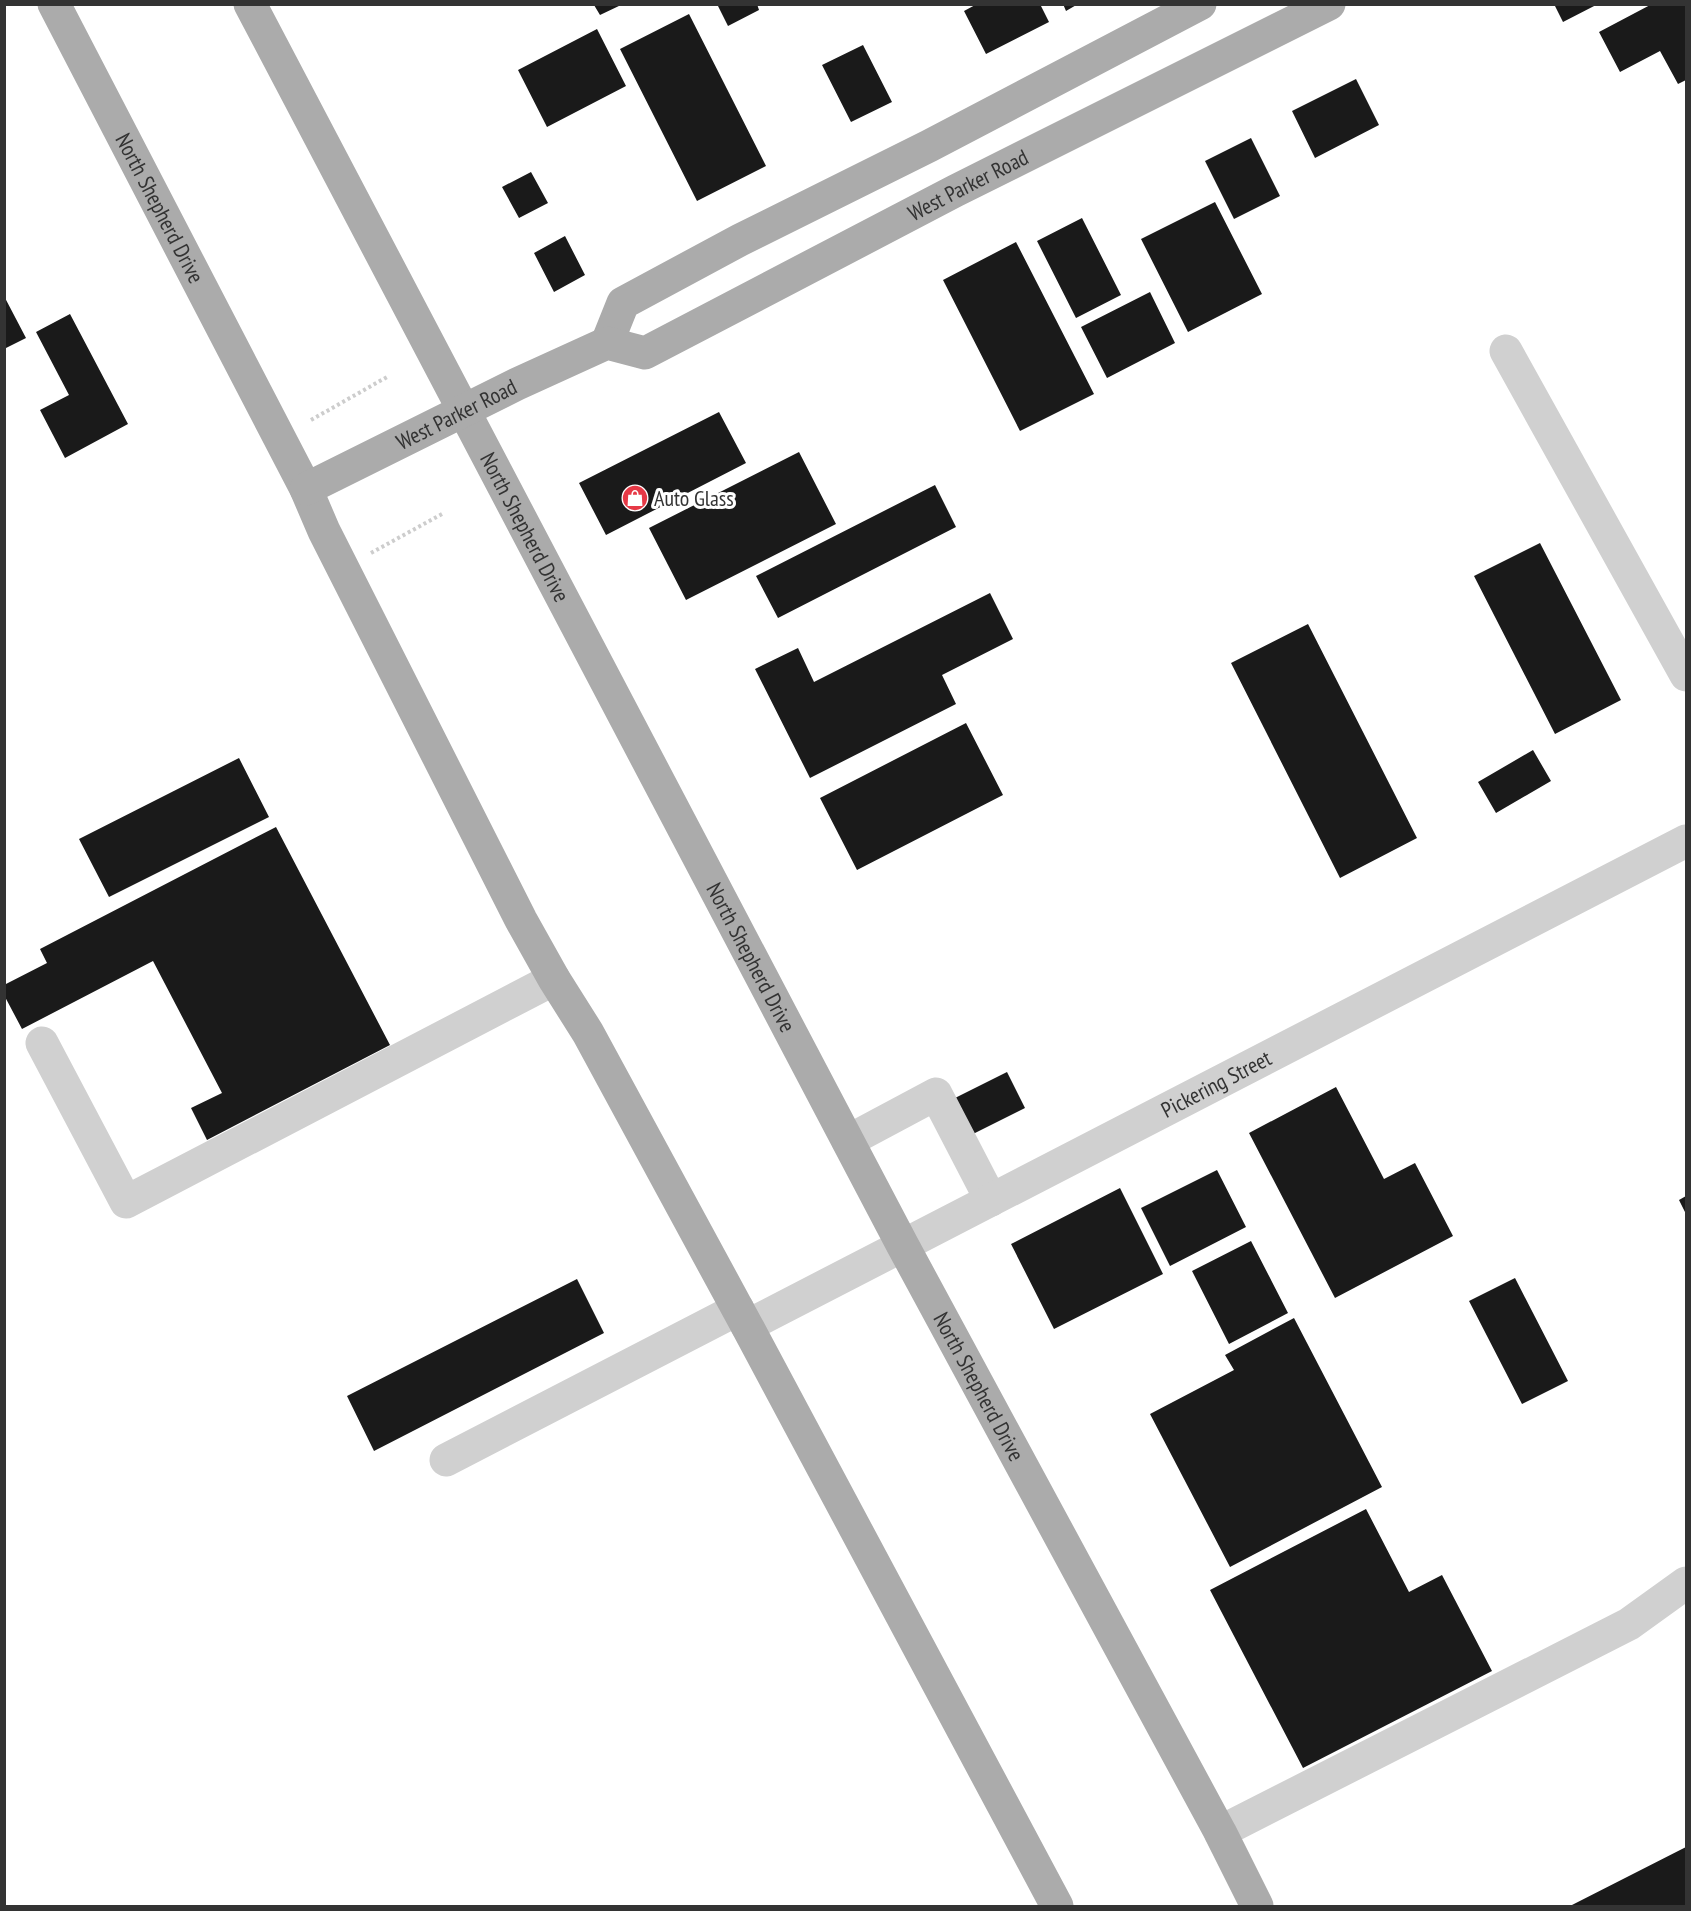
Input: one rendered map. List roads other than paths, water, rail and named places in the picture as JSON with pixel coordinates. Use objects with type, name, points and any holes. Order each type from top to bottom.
[{"type":"main road","name":"North Shepherd Drive","points":[[54,4],[306,489],[324,531],[516,910],[554,979],[588,1033],[1057,1906]]},
{"type":"main road","name":"North Shepherd Drive","points":[[250,4],[903,1246],[1220,1832],[1257,1906]]},
{"type":"main road","points":[[607,343],[623,303],[740,240],[929,146],[1200,4]]},
{"type":"main road","name":"West Parker Road","points":[[306,489],[517,384],[607,343],[645,353],[955,191],[1329,4]]},
{"type":"main road","points":[[929,146],[955,191]]},
{"type":"street","points":[[1506,351],[1686,675]]},
{"type":"street","name":"Pickering Street","points":[[446,1460],[742,1318],[903,1246],[1686,841]]},
{"type":"street","points":[[42,1043],[126,1202],[554,979]]},
{"type":"street","points":[[848,1141],[936,1094],[991,1200]]},
{"type":"street","points":[[1220,1832],[1629,1624],[1686,1583]]},
{"type":"place","name":"Auto Glass","points":[[635,498]]}]
